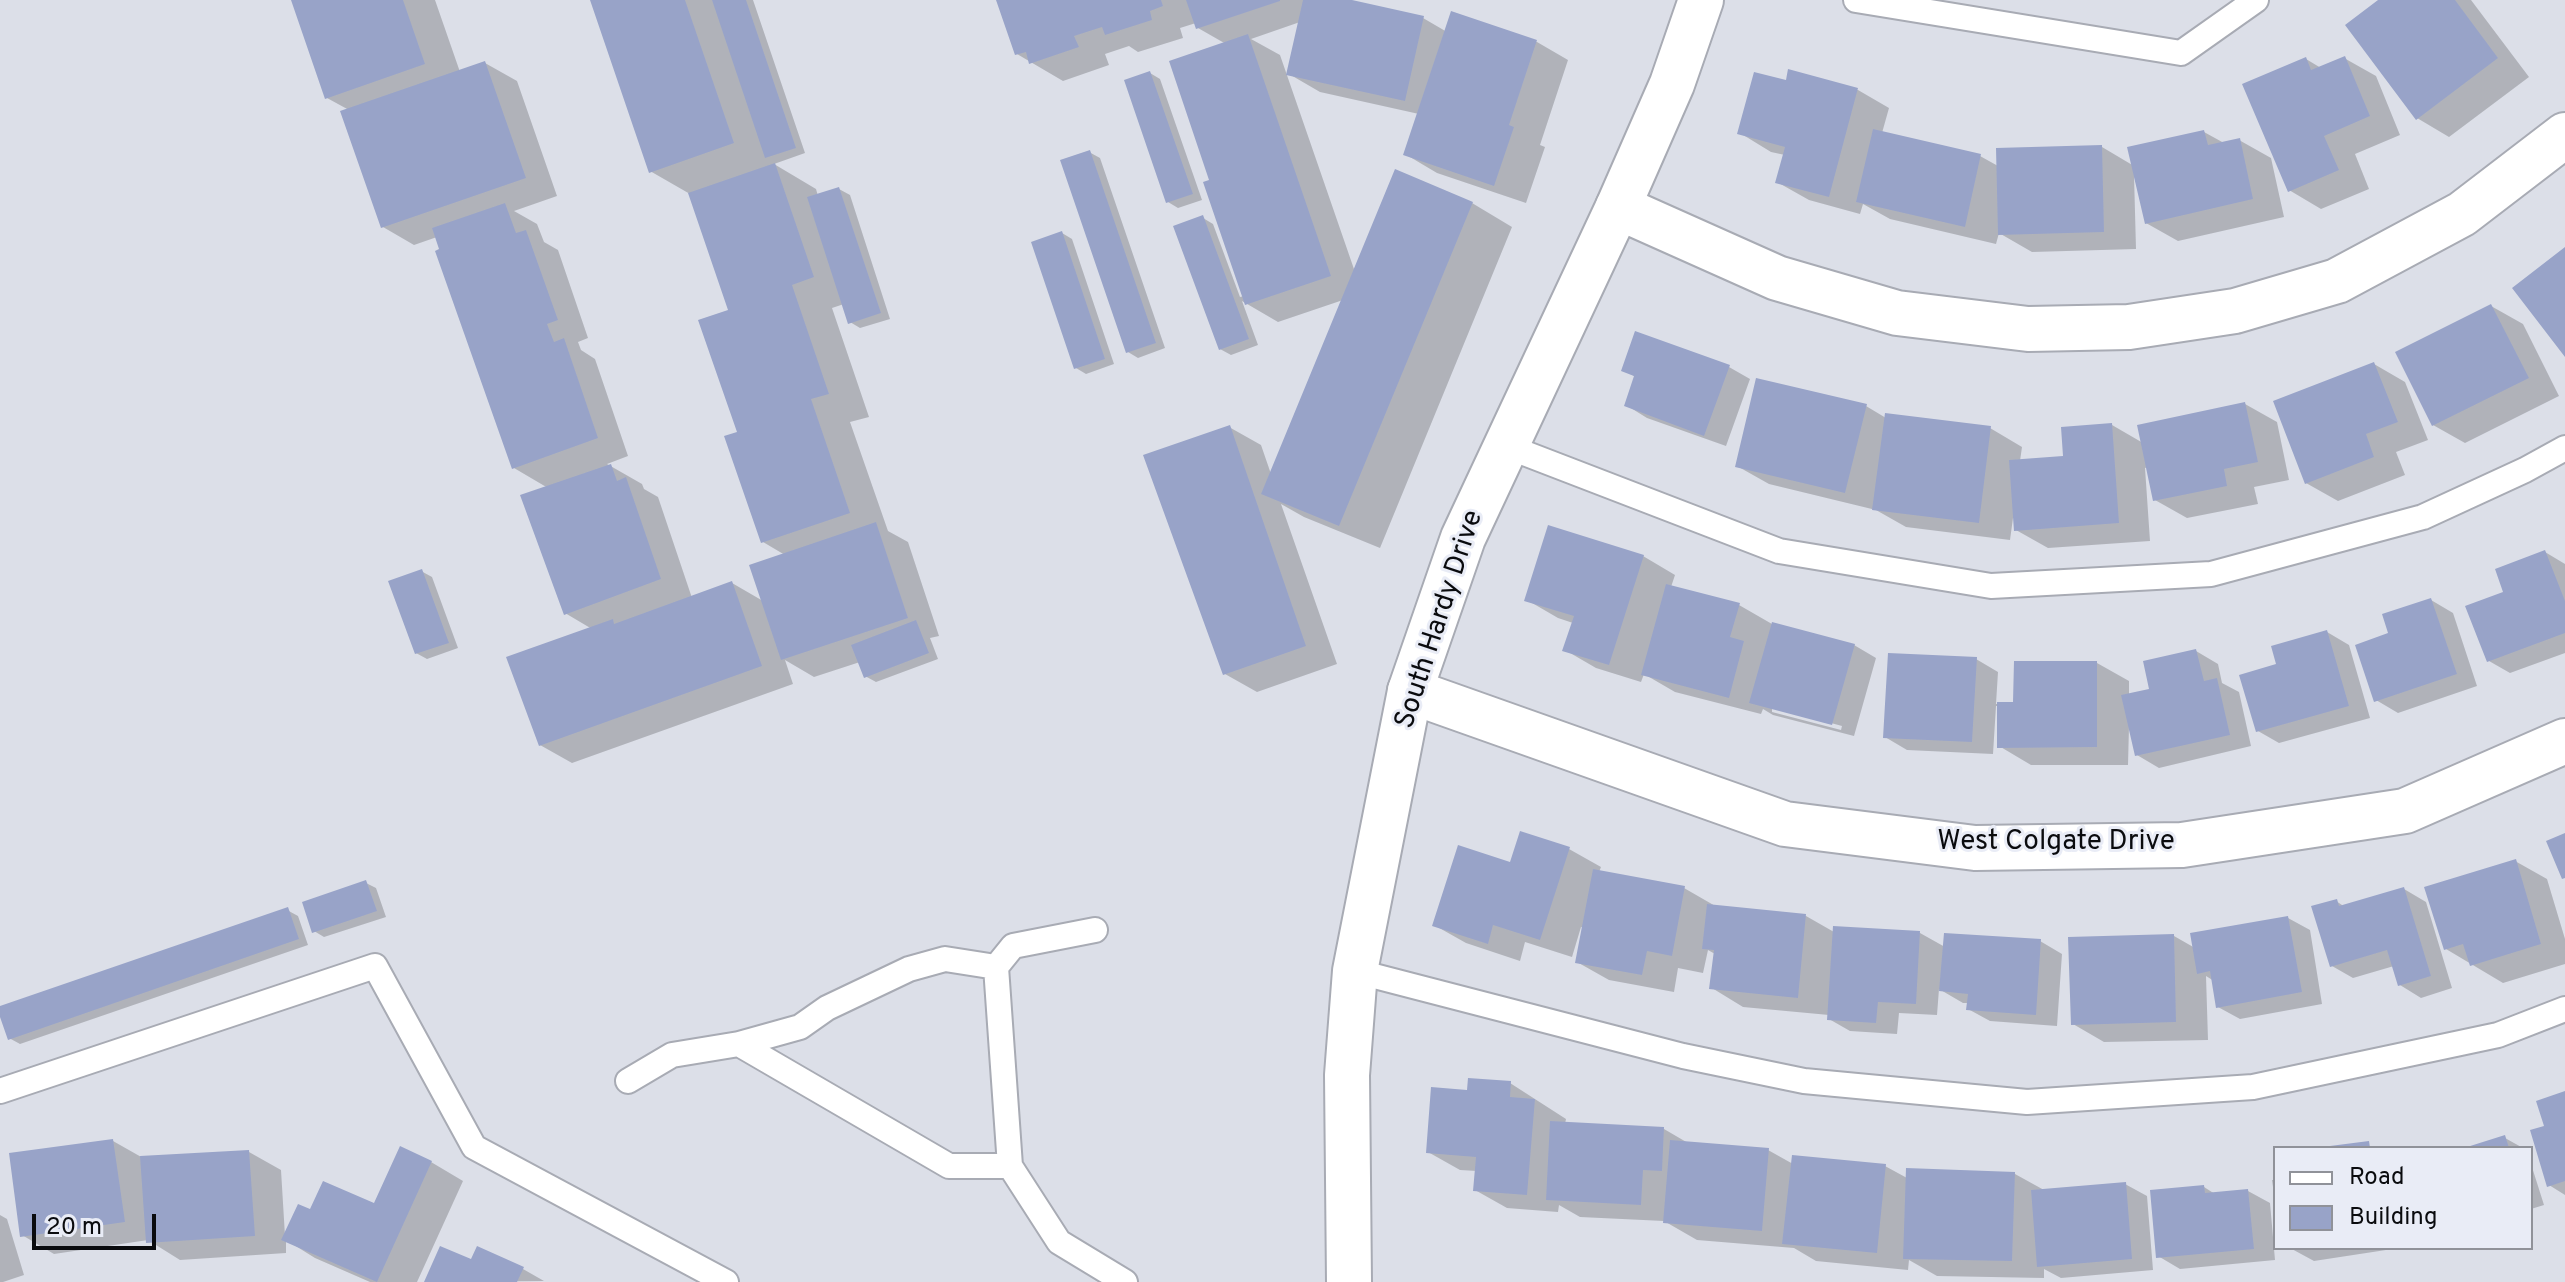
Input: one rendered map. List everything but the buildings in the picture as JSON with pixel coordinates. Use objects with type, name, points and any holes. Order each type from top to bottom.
[{"type":"street","name":"South Hardy Drive","points":[[1349,1282],[1347,1075],[1355,971],[1410,691],[1463,538],[1672,84],[1697,1]]},
{"type":"street","points":[[1618,207],[1777,278],[1897,313],[2028,329],[2129,327],[2235,311],[2337,281],[2462,214],[2565,135]]},
{"type":"street","name":"West Colgate Drive","points":[[1410,691],[1785,824],[1975,848],[2182,845],[2405,811],[2565,741]]},
{"type":"lane","points":[[1856,0],[2181,53],[2256,0]]},
{"type":"lane","points":[[1506,446],[1779,551],[1991,586],[2211,574],[2423,517],[2565,448]]},
{"type":"lane","points":[[1095,930],[1013,946],[996,967],[1010,1166],[1059,1242],[1125,1282]]},
{"type":"lane","points":[[628,1081],[672,1055],[739,1044],[800,1027],[827,1008],[909,969],[945,959],[996,967]]},
{"type":"lane","points":[[0,1091],[375,966],[474,1147],[726,1282]]},
{"type":"lane","points":[[1355,971],[1683,1056],[1804,1081],[2027,1102],[2253,1087],[2498,1035],[2565,1009]]},
{"type":"lane","points":[[739,1044],[949,1166],[1010,1166]]}]
